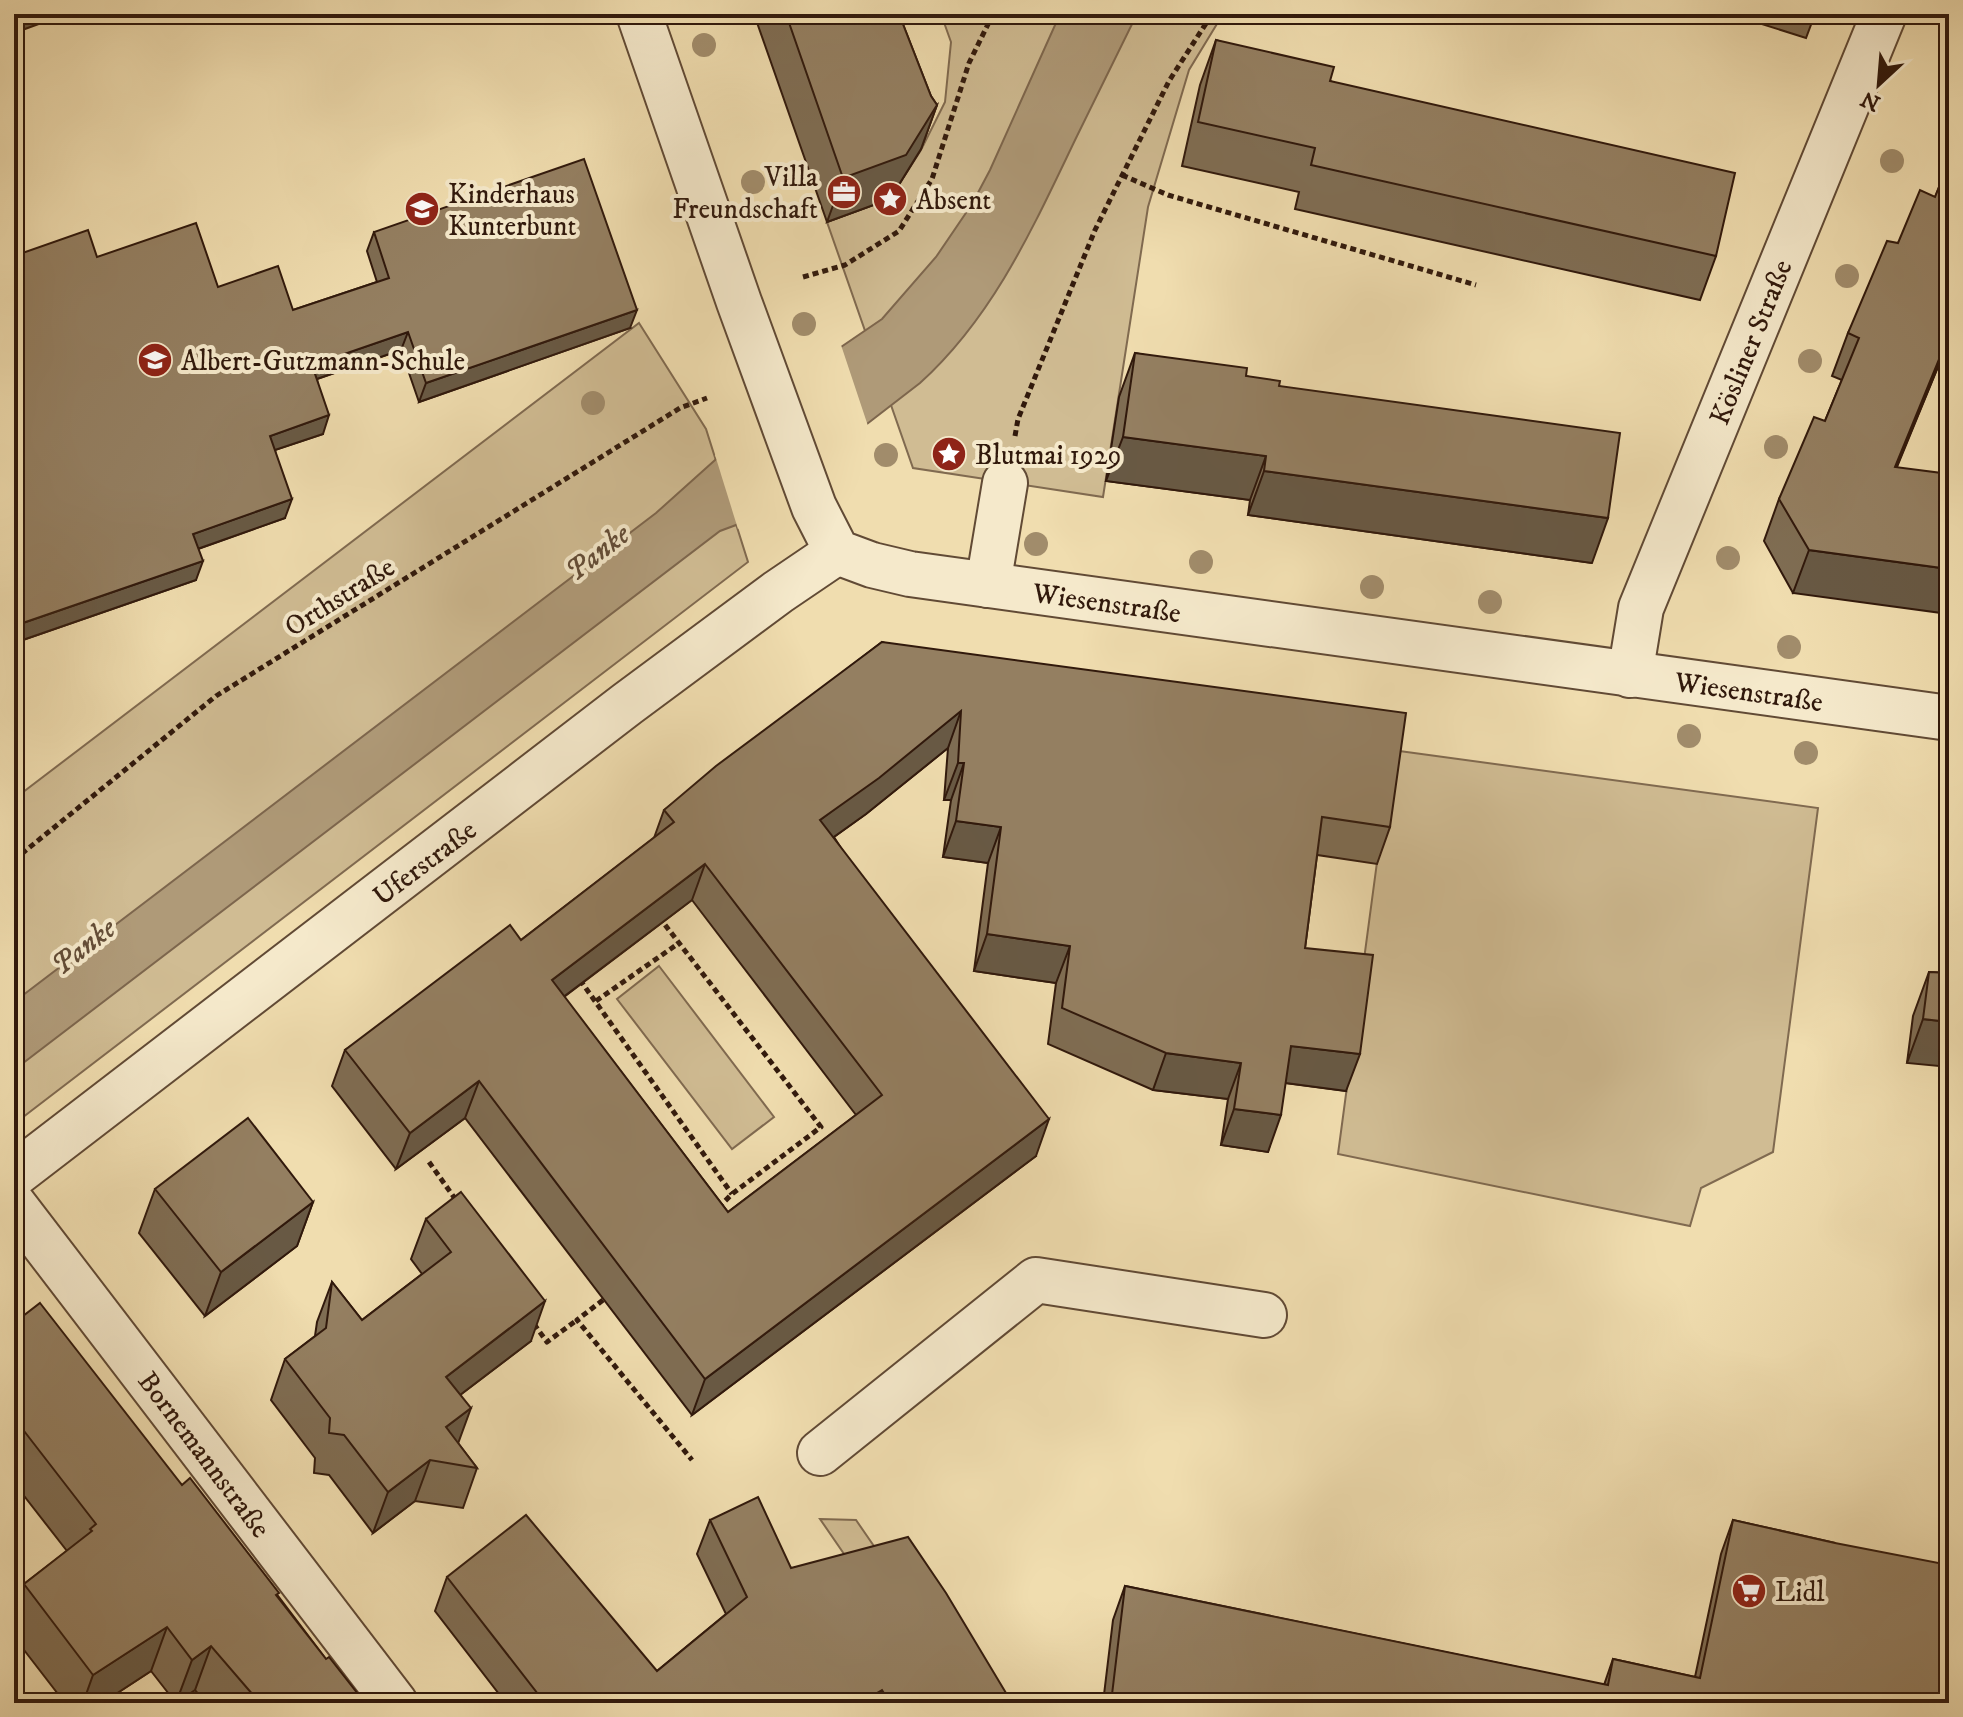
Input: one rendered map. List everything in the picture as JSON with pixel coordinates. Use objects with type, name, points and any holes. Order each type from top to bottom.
[{"type":"street","points":[[639,14],[814,507],[837,552]]},
{"type":"street","name":"Kösliner Straße","points":[[1630,675],[1641,608],[1884,14]]},
{"type":"street","points":[[988,585],[1005,483]]},
{"type":"street","name":"Wiesenstraße","points":[[837,552],[910,574],[1949,718]]},
{"type":"street","name":"Uferstraße","points":[[14,1175],[615,713],[837,552]]},
{"type":"street","name":"Bornemannstraße","points":[[14,1205],[395,1703]]},
{"type":"street","points":[[820,1453],[1036,1280],[1264,1315]]},
{"type":"path","points":[[803,277],[845,265],[899,231],[932,179],[969,63],[993,14]]},
{"type":"path","points":[[1005,483],[1018,419],[1095,230],[1169,81],[1212,14]]},
{"type":"path","points":[[1587,14],[1596,16]]},
{"type":"path","points":[[1122,175],[1168,195],[1476,285]]},
{"type":"path","name":"Orthstraße","points":[[14,860],[216,696],[680,408],[707,398]]},
{"type":"path","points":[[650,906],[821,1127],[732,1194],[710,1216]]},
{"type":"path","points":[[596,1001],[679,943]]},
{"type":"path","points":[[578,977],[732,1194]]},
{"type":"path","points":[[429,1162],[462,1208]]},
{"type":"path","points":[[528,1316],[547,1342],[603,1300]]},
{"type":"path","points":[[577,1320],[692,1460]]},
{"type":"shaded area","points":[[941,14],[1223,14],[1189,70],[1148,207],[1103,497],[913,468],[827,222],[890,199],[921,150],[945,102],[951,42]]},
{"type":"shaded area","points":[[1060,14],[1137,14],[1028,235],[991,298],[947,357],[920,383],[736,525],[720,531],[14,1070],[14,1002],[656,513],[841,347],[882,319],[936,257],[972,204]]},
{"type":"shaded area","points":[[639,323],[706,429],[748,562],[14,1124],[14,799]]},
{"type":"shaded area","points":[[1392,750],[1818,808],[1773,1152],[1701,1188],[1690,1226],[1338,1154]]},
{"type":"shaded area","points":[[659,966],[774,1117],[732,1149],[617,999]]},
{"type":"shaded area","points":[[820,1519],[856,1520],[887,1565],[853,1567]]},
{"type":"pier","points":[[840,342],[868,426],[738,529],[715,455]]},
{"type":"building","points":[[14,14],[35,14],[14,21]]},
{"type":"building","points":[[786,14],[899,14],[937,105],[906,155],[843,178]]},
{"type":"building","points":[[1216,40],[1334,67],[1330,81],[1735,173],[1716,256],[1311,165],[1315,148],[1198,122]]},
{"type":"building","points":[[584,159],[637,310],[426,383],[408,332],[312,365],[329,415],[270,436],[292,499],[193,534],[203,561],[14,626],[14,256],[88,230],[97,257],[196,223],[218,287],[278,266],[293,310],[389,278],[374,232]]},
{"type":"building","points":[[1949,162],[1949,335],[1895,467],[1949,474],[1949,569],[1809,550],[1779,499],[1814,417],[1825,421],[1859,338],[1848,333],[1887,241],[1898,243],[1920,190],[1935,197]]},
{"type":"building","points":[[1135,353],[1247,368],[1246,376],[1280,381],[1279,386],[1620,433],[1608,518],[1264,471],[1266,456],[1123,437]]},
{"type":"building","points":[[882,642],[1406,713],[1390,827],[1322,817],[1305,948],[1373,955],[1360,1054],[1291,1046],[1281,1115],[1234,1109],[1241,1063],[1166,1053],[1062,1008],[1070,946],[987,934],[1001,827],[956,821],[964,763],[958,763],[961,711],[879,778],[820,820],[1049,1119],[705,1379],[479,1081],[410,1133],[345,1050],[510,925],[521,940],[674,822],[664,810],[716,766]],"holes":[[[705,864],[882,1095],[728,1212],[552,980]]]},
{"type":"building","points":[[1929,972],[1949,973],[1949,1022],[1923,1019]]},
{"type":"building","points":[[248,1118],[313,1202],[221,1272],[155,1189]]},
{"type":"building","points":[[461,1192],[545,1301],[446,1377],[471,1408],[446,1427],[477,1468],[430,1460],[388,1492],[344,1435],[329,1433],[330,1418],[285,1359],[326,1328],[332,1282],[362,1320],[451,1252],[426,1219]]},
{"type":"building","points":[[40,1303],[182,1485],[190,1478],[279,1593],[276,1595],[365,1703],[260,1703],[211,1646],[192,1660],[167,1627],[93,1675],[24,1584],[92,1531],[90,1529],[96,1524],[14,1418],[14,1323]]},
{"type":"building","points":[[758,1497],[791,1568],[908,1537],[946,1593],[1012,1703],[890,1703],[882,1690],[860,1703],[545,1703],[447,1577],[526,1515],[657,1671],[747,1597],[710,1520]]},
{"type":"building","points":[[1733,1520],[1949,1565],[1949,1703],[1111,1703],[1125,1586],[1608,1685],[1613,1659],[1700,1678]]},
{"type":"place","name":"Villa Freundschaft","points":[[844,192]]},
{"type":"place","name":"Absent","points":[[890,199]]},
{"type":"place","name":"Kinderhaus Kunterbunt","points":[[422,209]]},
{"type":"place","name":"Albert-Gutzmann-Schule","points":[[155,360]]},
{"type":"place","name":"Blutmai 1929","points":[[949,454]]},
{"type":"place","name":"Lidl","points":[[1749,1591]]},
{"type":"water label","name":"Panke","points":[[597,552]]},
{"type":"water label","name":"Panke","points":[[83,946]]}]
